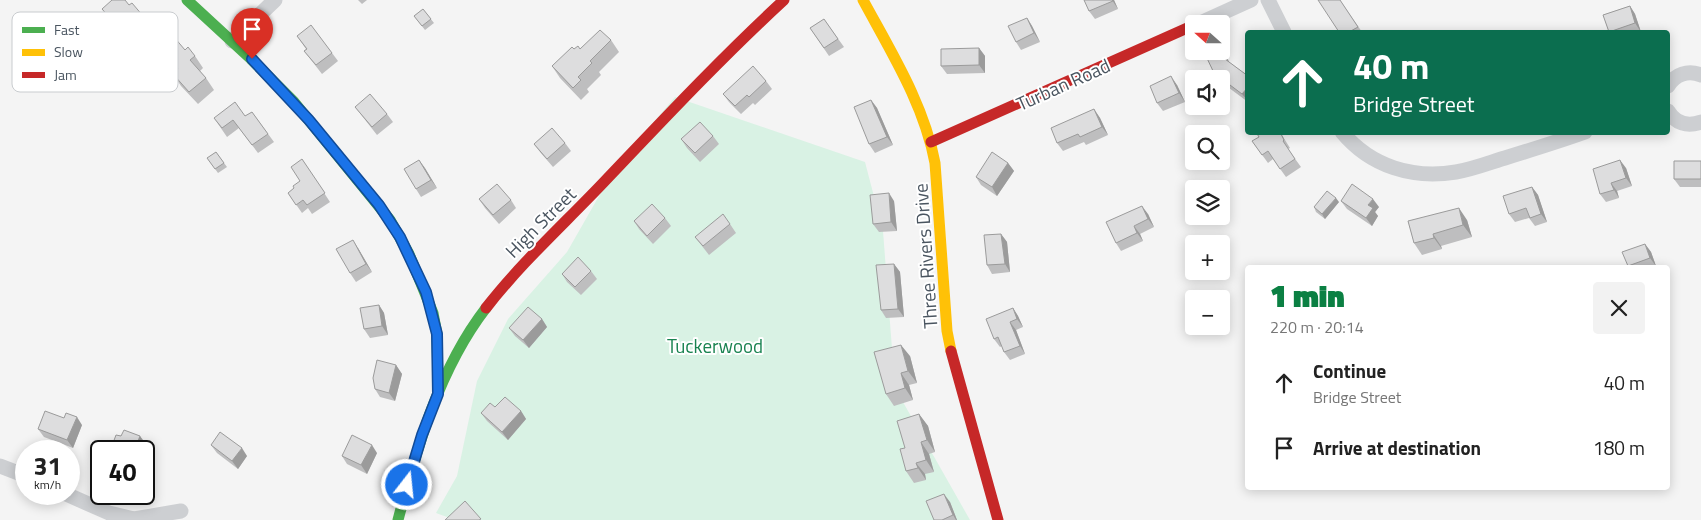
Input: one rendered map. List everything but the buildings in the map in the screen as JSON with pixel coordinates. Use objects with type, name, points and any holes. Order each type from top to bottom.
[{"type":"street","points":[[187,0],[261,68],[309,120],[379,205],[400,237],[418,272],[433,313],[439,354],[438,394]]},
{"type":"street","points":[[232,41],[275,0]]},
{"type":"street","name":"High Street","points":[[398,520],[415,456],[438,394],[452,362],[469,332],[489,304],[517,269],[586,201],[699,81],[784,0]]},
{"type":"street","name":"Three Rivers Drive","points":[[862,0],[914,97],[931,142],[935,163],[942,244],[947,330],[952,358],[998,520]]},
{"type":"street","points":[[1218,15],[1251,0]]},
{"type":"street","points":[[1268,0],[1283,30]]},
{"type":"street","name":"Turban Road","points":[[931,142],[1185,30]]},
{"type":"street","points":[[1670,83],[1674,78],[1685,73],[1691,72],[1701,75]]},
{"type":"street","points":[[1670,114],[1682,123],[1693,125],[1701,122]]},
{"type":"street","points":[[1345,135],[1360,150],[1379,163],[1409,172],[1425,174],[1458,172],[1575,135]]},
{"type":"street","points":[[0,466],[15,472]]},
{"type":"street","points":[[80,500],[109,513],[134,518],[181,511]]},
{"type":"green space","name":"Tuckerwood","points":[[675,97],[865,162],[883,231],[895,388],[970,520],[455,520],[436,513],[457,476],[477,381],[508,319],[567,252],[615,168]]},
{"type":"traffic: fast","points":[[187,0],[294,102],[390,220],[409,254],[433,313],[437,334],[438,386]]},
{"type":"traffic: fast","points":[[398,520],[422,437],[443,383],[455,357],[486,308]]},
{"type":"traffic: slow","points":[[863,0],[915,99],[930,141],[935,163],[947,331],[951,351]]},
{"type":"traffic: jam","points":[[486,308],[528,260],[670,113],[737,44],[784,0]]},
{"type":"traffic: jam","points":[[931,142],[1185,29]]},
{"type":"traffic: jam","points":[[951,351],[998,520]]},
{"type":"route","points":[[252,59],[309,120],[379,205],[410,254],[426,292],[437,334],[439,354],[438,394],[422,435],[407,485]]}]
